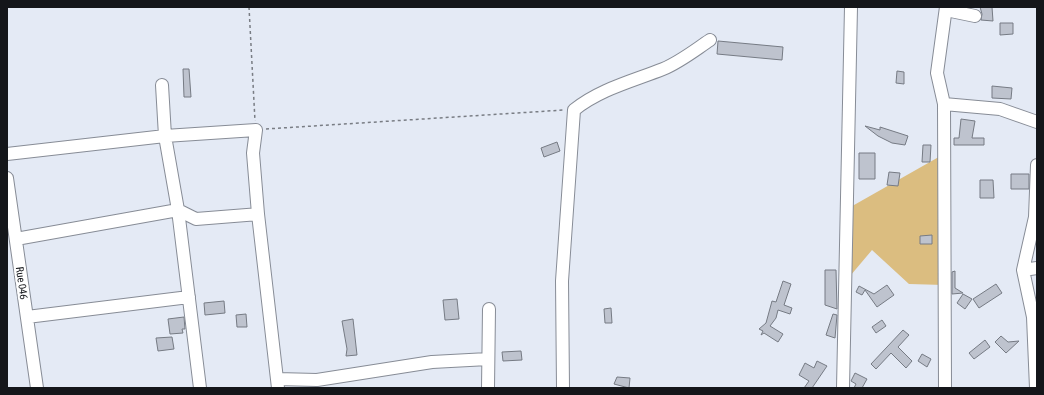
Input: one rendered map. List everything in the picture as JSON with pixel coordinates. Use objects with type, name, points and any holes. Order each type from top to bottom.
[{"type":"street","points":[[843,388],[851,7]]},
{"type":"street","points":[[945,388],[944,104],[937,73],[946,9],[975,16]]},
{"type":"street","points":[[563,388],[562,281],[574,110],[584,102],[628,80],[677,62],[710,40]]},
{"type":"street","points":[[162,86],[165,136],[178,210],[200,388]]},
{"type":"street","points":[[944,104],[1000,109],[1037,122]]},
{"type":"street","points":[[7,154],[165,136],[256,130],[253,153],[258,214],[277,384],[316,380],[432,362],[488,359]]},
{"type":"street","points":[[1036,388],[1032,316],[1023,270],[1035,217],[1037,165]]},
{"type":"street","name":"Rue 046","points":[[7,178],[37,388]]},
{"type":"street","points":[[16,239],[178,210],[196,219],[258,214]]},
{"type":"street","points":[[1023,270],[1037,268]]},
{"type":"street","points":[[27,317],[189,297]]},
{"type":"street","points":[[488,388],[489,309]]},
{"type":"path","points":[[249,7],[256,130],[574,110]]},
{"type":"shaded area","points":[[944,154],[944,285],[909,284],[872,250],[845,282],[847,209]]},
{"type":"building","points":[[980,7],[992,7],[993,21],[981,20],[982,14]]},
{"type":"building","points":[[1000,23],[1013,23],[1013,34],[1000,35]]},
{"type":"building","points":[[718,41],[783,47],[782,60],[717,54]]},
{"type":"building","points":[[183,69],[189,69],[191,97],[184,97]]},
{"type":"building","points":[[897,71],[904,72],[904,84],[896,83]]},
{"type":"building","points":[[992,86],[1012,88],[1011,99],[992,98]]},
{"type":"building","points":[[961,119],[975,121],[972,138],[984,138],[984,145],[954,145],[954,138],[959,138]]},
{"type":"building","points":[[865,126],[880,130],[880,127],[908,136],[905,145],[892,143],[878,136]]},
{"type":"building","points":[[557,142],[560,151],[544,157],[541,148]]},
{"type":"building","points":[[923,145],[931,145],[930,162],[922,162]]},
{"type":"building","points":[[859,153],[875,153],[875,179],[859,179]]},
{"type":"building","points":[[889,172],[900,173],[898,186],[887,185]]},
{"type":"building","points":[[1011,174],[1029,174],[1029,189],[1011,189]]},
{"type":"building","points":[[980,180],[993,180],[994,198],[980,198]]},
{"type":"building","points":[[932,235],[932,244],[920,244],[920,236]]},
{"type":"building","points":[[825,270],[836,270],[837,309],[825,305]]},
{"type":"building","points":[[955,271],[955,288],[963,293],[952,294],[952,272]]},
{"type":"building","points":[[783,281],[791,284],[784,305],[792,308],[790,314],[778,310],[776,318],[770,326],[783,334],[778,342],[764,333],[761,335],[763,331],[759,329],[766,323],[772,301],[776,302]]},
{"type":"building","points":[[996,284],[1002,293],[979,308],[973,299]]},
{"type":"building","points":[[887,285],[894,295],[877,307],[865,290],[862,295],[856,292],[859,286],[874,294]]},
{"type":"building","points":[[963,294],[972,299],[965,309],[957,303]]},
{"type":"building","points":[[457,299],[459,319],[445,320],[443,300]]},
{"type":"building","points":[[224,301],[225,313],[205,315],[204,303]]},
{"type":"building","points":[[611,308],[612,323],[605,323],[604,309]]},
{"type":"building","points":[[246,314],[247,327],[237,327],[236,315]]},
{"type":"building","points":[[833,314],[837,315],[835,338],[826,335]]},
{"type":"building","points":[[184,317],[185,329],[182,329],[183,333],[170,334],[168,319]]},
{"type":"building","points":[[353,319],[357,355],[346,356],[347,349],[342,321]]},
{"type":"building","points":[[882,320],[886,326],[876,333],[872,327]]},
{"type":"building","points":[[903,330],[909,335],[898,347],[912,361],[906,368],[891,353],[876,369],[871,364]]},
{"type":"building","points":[[1001,336],[1008,342],[1019,341],[1006,353],[995,342]]},
{"type":"building","points":[[172,337],[174,349],[158,351],[156,338]]},
{"type":"building","points":[[985,340],[990,347],[974,359],[969,353]]},
{"type":"building","points":[[521,351],[522,360],[503,361],[502,352]]},
{"type":"building","points":[[922,354],[931,359],[927,367],[918,361]]},
{"type":"building","points":[[817,361],[827,366],[812,388],[804,388],[809,381],[799,375],[805,363],[814,368]]},
{"type":"building","points":[[855,373],[867,379],[862,388],[854,388],[856,384],[851,381]]},
{"type":"building","points":[[617,377],[630,378],[629,388],[614,384]]}]
